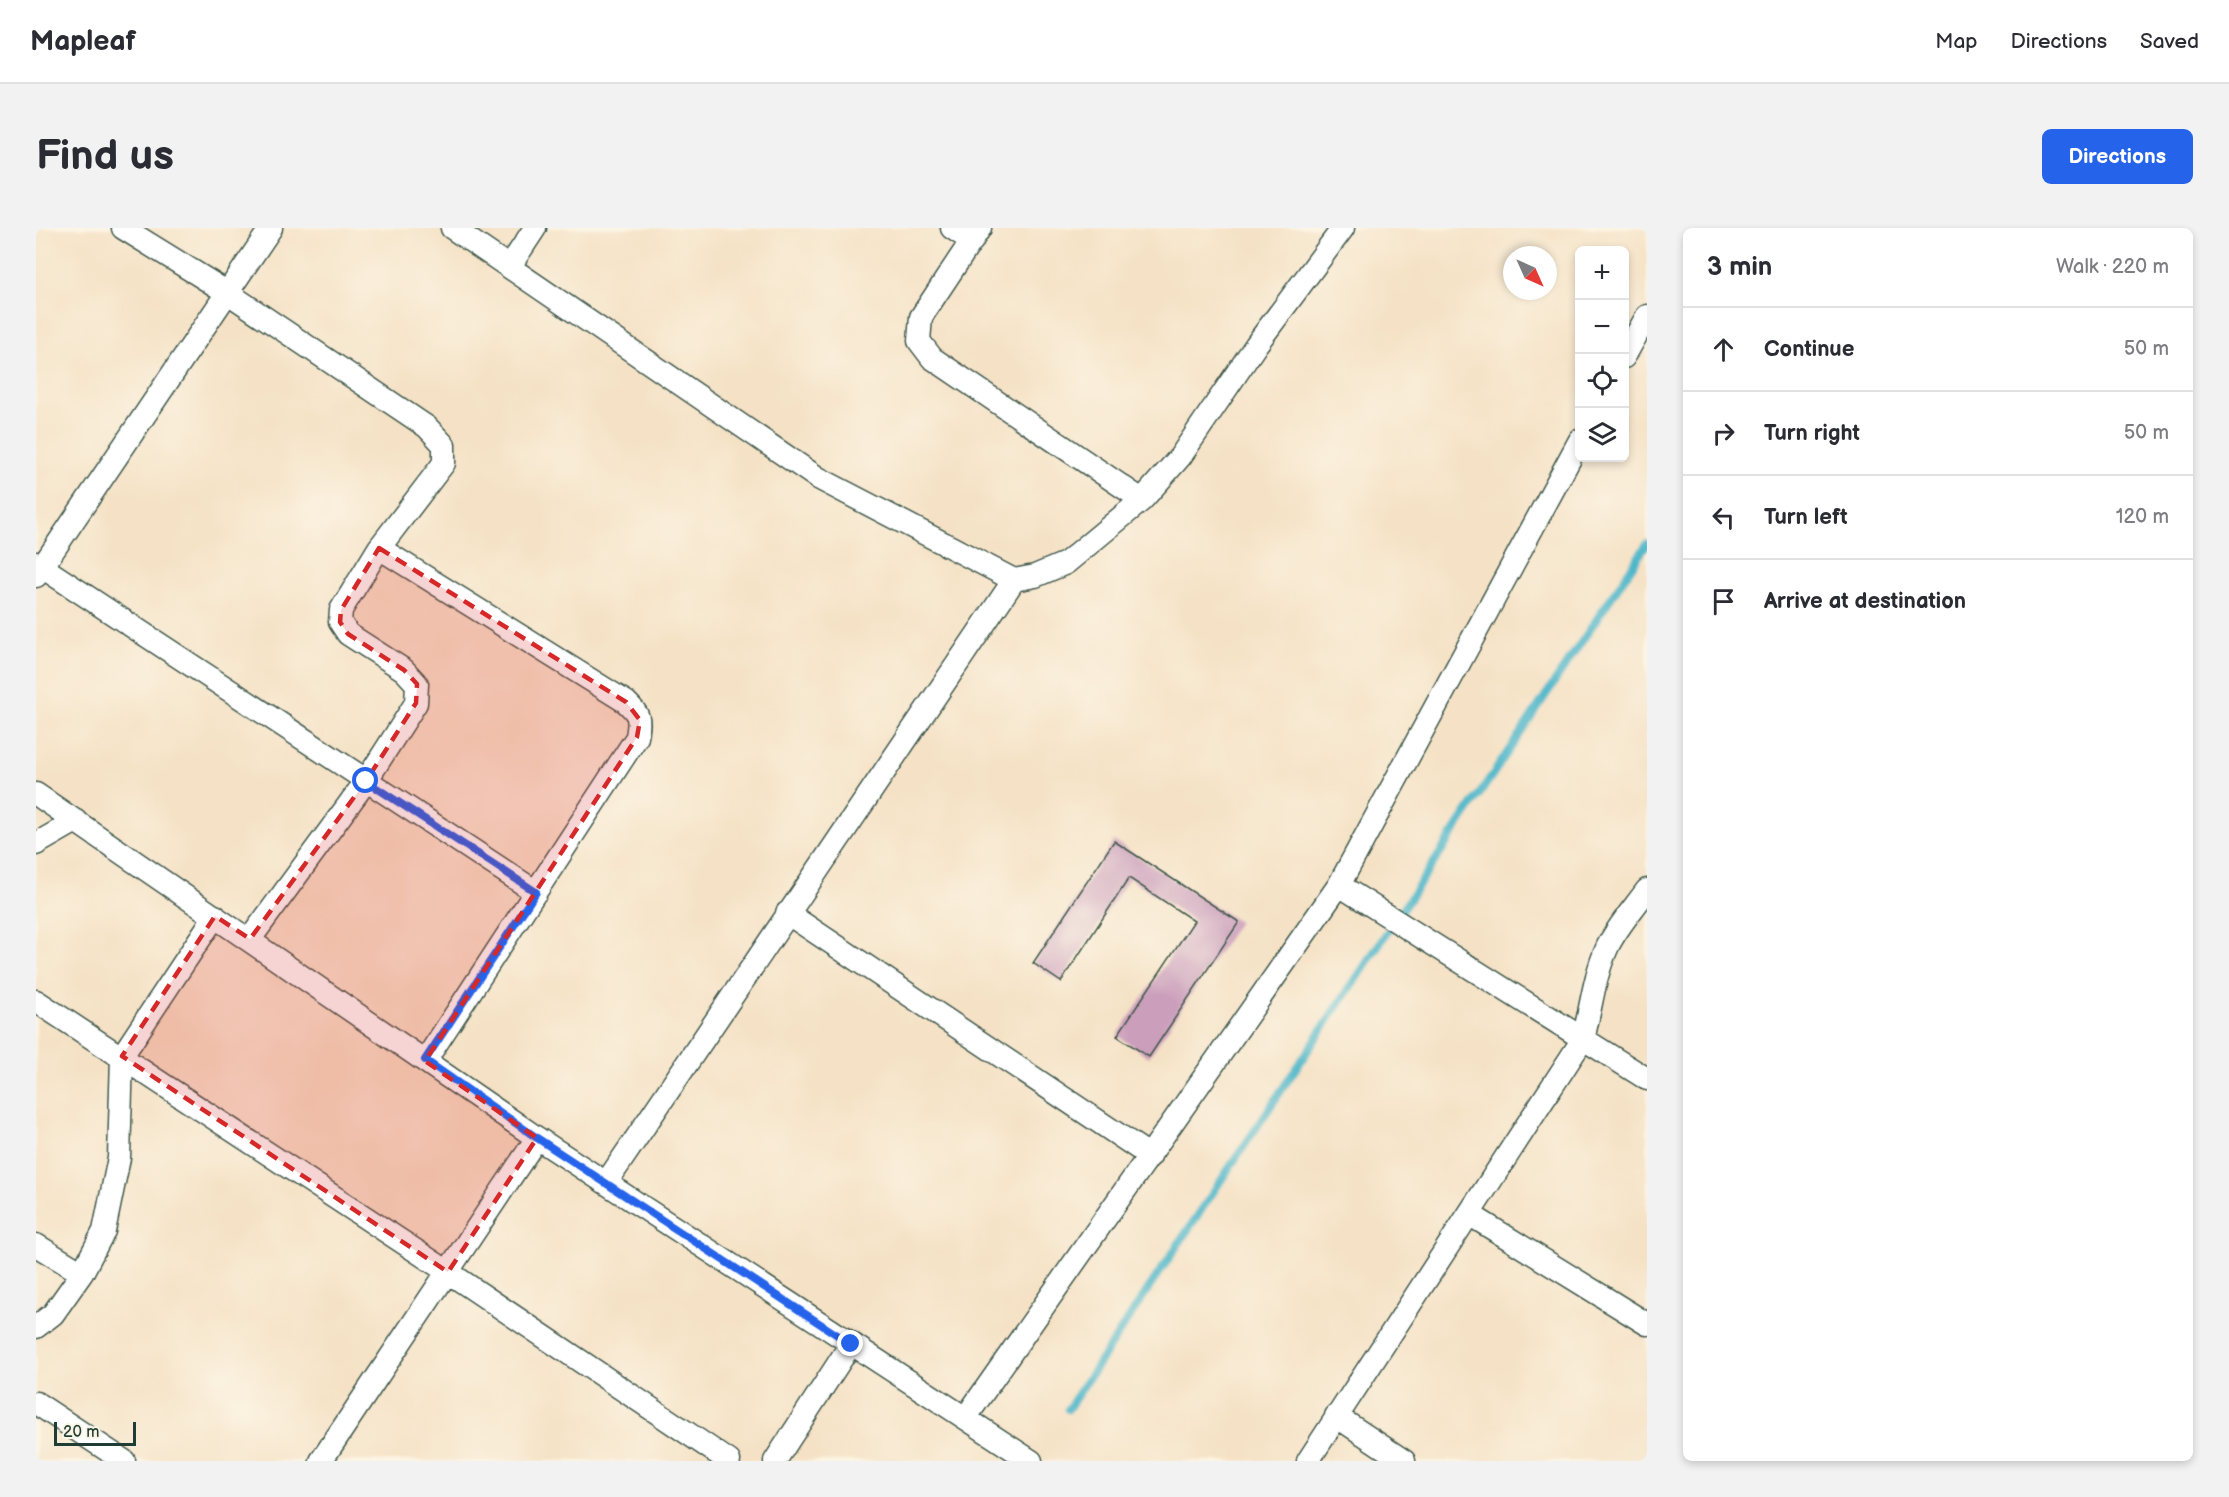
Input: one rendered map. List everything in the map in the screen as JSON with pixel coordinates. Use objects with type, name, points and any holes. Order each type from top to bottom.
[{"type":"street","points":[[123,228],[228,293],[427,427],[444,445],[444,463],[379,548],[341,610],[340,622],[348,634],[404,670],[417,684],[416,703],[366,781],[250,939]]},
{"type":"street","points":[[271,228],[38,569],[536,892]]},
{"type":"street","points":[[452,228],[818,478],[1014,580],[1035,576],[1066,563],[1142,500],[1180,457],[1256,345],[1343,228]]},
{"type":"street","points":[[510,266],[536,228]]},
{"type":"street","points":[[952,228],[976,235],[921,317],[919,341],[932,358],[1142,500]]},
{"type":"street","points":[[1626,354],[1647,315]]},
{"type":"street","points":[[966,1417],[1339,885],[1575,449]]},
{"type":"street","points":[[379,548],[626,702],[640,720],[637,737],[425,1060]]},
{"type":"street","points":[[606,1183],[1014,580]]},
{"type":"street","points":[[36,794],[537,1138],[1031,1461]]},
{"type":"street","points":[[36,844],[76,821]]},
{"type":"street","points":[[1339,885],[1647,1079]]},
{"type":"street","points":[[1308,1461],[1583,1039],[1598,971],[1608,946],[1647,890]]},
{"type":"street","points":[[787,913],[1150,1156]]},
{"type":"street","points":[[36,1327],[53,1314],[82,1273],[104,1231],[119,1158],[122,1056],[216,916]]},
{"type":"street","points":[[36,1001],[448,1272],[729,1461]]},
{"type":"street","points":[[321,1461],[537,1138]]},
{"type":"street","points":[[1469,1214],[1647,1324]]},
{"type":"street","points":[[36,1245],[82,1273]]},
{"type":"street","points":[[775,1461],[851,1344]]},
{"type":"street","points":[[36,1403],[124,1461]]},
{"type":"street","points":[[1336,1416],[1404,1461]]},
{"type":"highlighted area","points":[[379,548],[626,702],[640,720],[637,737],[425,1061],[537,1138],[448,1272],[122,1056],[215,916],[250,939],[366,781],[416,703],[417,684],[404,670],[348,634],[340,622],[341,610]]},
{"type":"building","points":[[1114,841],[1239,922],[1149,1057],[1117,1036],[1194,921],[1129,878],[1061,982],[1033,963]]},
{"type":"waterway","points":[[1068,1409],[1647,544]]},
{"type":"route","points":[[366,781],[536,892],[425,1060],[537,1138],[851,1344]]}]
